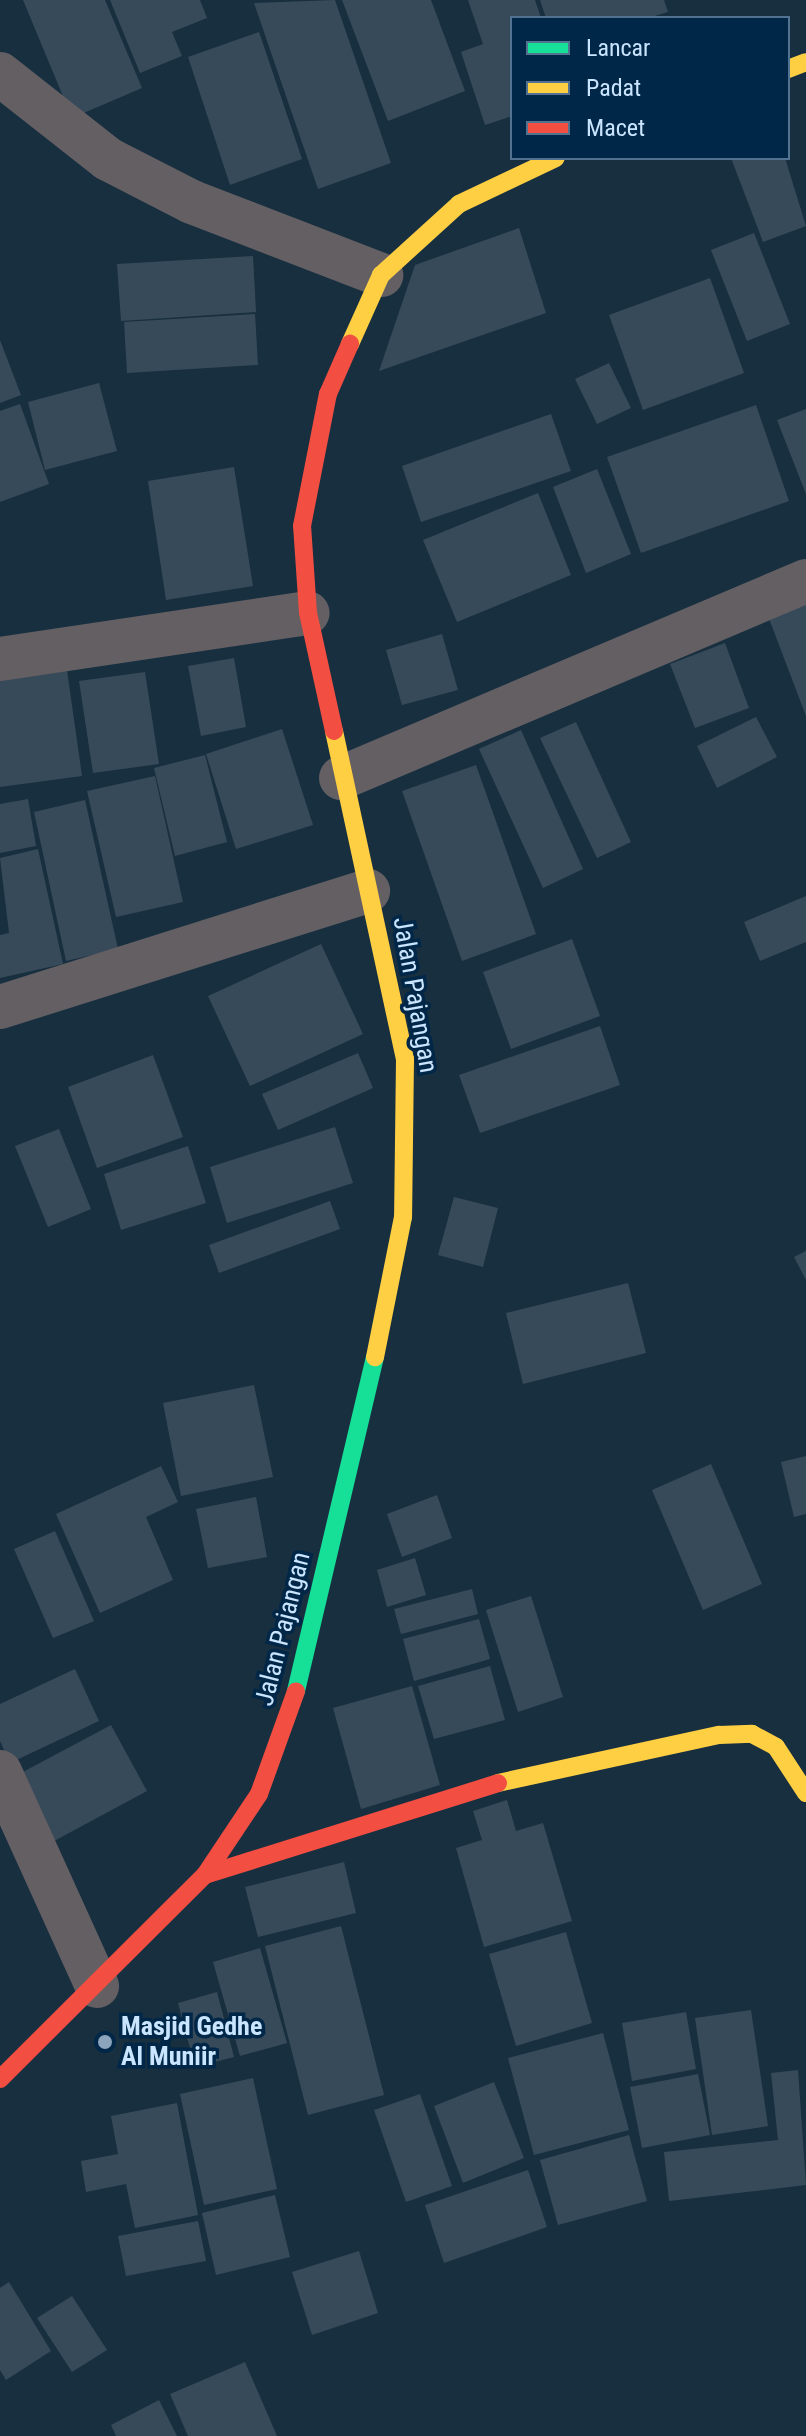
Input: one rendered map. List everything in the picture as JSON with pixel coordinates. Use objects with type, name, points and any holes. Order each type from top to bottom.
[{"type":"main road","name":"Jalan Pajangan","points":[[0,2079],[97,1986],[205,1875],[259,1794],[299,1682],[403,1217],[405,1059],[341,778],[308,613],[302,526],[312,456],[328,394],[381,275],[459,204],[552,160]]},
{"type":"main road","points":[[205,1875],[467,1790],[719,1735],[752,1734],[776,1747],[806,1793]]},
{"type":"street","points":[[0,74],[108,159],[192,202],[381,275]]},
{"type":"street","points":[[341,778],[806,581]]},
{"type":"street","points":[[0,659],[308,613]]},
{"type":"street","points":[[0,1007],[368,891]]},
{"type":"street","points":[[0,1772],[97,1986]]},
{"type":"building","points":[[23,0],[105,0],[142,88],[72,118]]},
{"type":"building","points":[[110,0],[200,0],[207,18],[172,32],[182,56],[140,73]]},
{"type":"building","points":[[335,0],[391,163],[318,189],[254,3]]},
{"type":"building","points":[[342,0],[431,0],[465,91],[388,121]]},
{"type":"building","points":[[468,0],[535,0],[540,16],[510,16],[510,117],[485,125],[461,52],[483,44]]},
{"type":"building","points":[[540,0],[664,0],[668,12],[655,16],[545,16]]},
{"type":"building","points":[[259,32],[302,159],[230,185],[188,57]]},
{"type":"building","points":[[732,160],[786,160],[806,226],[763,242]]},
{"type":"building","points":[[519,228],[546,313],[379,371],[415,265]]},
{"type":"building","points":[[754,233],[790,324],[747,341],[711,250]]},
{"type":"building","points":[[253,256],[256,312],[121,321],[117,264]]},
{"type":"building","points":[[710,278],[744,373],[643,410],[609,315]]},
{"type":"building","points":[[255,314],[258,365],[127,373],[124,322]]},
{"type":"building","points":[[0,340],[21,395],[0,403]]},
{"type":"building","points":[[609,363],[631,408],[597,424],[575,379]]},
{"type":"building","points":[[99,383],[117,451],[45,470],[28,402]]},
{"type":"building","points":[[20,404],[49,484],[0,502],[0,411]]},
{"type":"building","points":[[756,405],[789,501],[641,553],[607,457]]},
{"type":"building","points":[[806,409],[806,494],[777,420]]},
{"type":"building","points":[[551,414],[571,471],[421,522],[402,466]]},
{"type":"building","points":[[234,467],[253,586],[166,600],[148,481]]},
{"type":"building","points":[[597,469],[631,554],[586,573],[553,487]]},
{"type":"building","points":[[538,493],[571,575],[457,622],[423,540]]},
{"type":"building","points":[[806,602],[806,716],[768,616]]},
{"type":"building","points":[[442,634],[458,690],[402,705],[386,650]]},
{"type":"building","points":[[725,643],[749,708],[695,728],[670,664]]},
{"type":"building","points":[[234,658],[246,727],[201,736],[188,666]]},
{"type":"building","points":[[66,663],[82,776],[0,787],[0,673]]},
{"type":"building","points":[[145,672],[159,764],[93,773],[79,681]]},
{"type":"building","points":[[756,717],[777,757],[717,788],[697,746]]},
{"type":"building","points":[[576,722],[631,842],[597,858],[540,738]]},
{"type":"building","points":[[282,729],[313,825],[236,849],[206,754]]},
{"type":"building","points":[[521,730],[583,869],[543,888],[479,749]]},
{"type":"building","points":[[205,755],[227,842],[175,856],[154,768]]},
{"type":"building","points":[[476,765],[536,934],[462,961],[402,791]]},
{"type":"building","points":[[155,776],[183,902],[116,917],[87,791]]},
{"type":"building","points":[[28,799],[36,846],[0,853],[0,804]]},
{"type":"building","points":[[85,800],[118,949],[66,961],[34,812]]},
{"type":"building","points":[[38,849],[63,964],[0,978],[0,935],[9,933],[0,858]]},
{"type":"building","points":[[806,896],[806,942],[760,961],[744,922]]},
{"type":"building","points":[[572,939],[600,1016],[511,1049],[483,972]]},
{"type":"building","points":[[321,944],[363,1034],[250,1086],[208,996]]},
{"type":"building","points":[[600,1026],[620,1085],[480,1133],[459,1075]]},
{"type":"building","points":[[358,1053],[373,1088],[278,1130],[262,1094]]},
{"type":"building","points":[[153,1055],[183,1137],[97,1168],[68,1087]]},
{"type":"building","points":[[335,1127],[353,1183],[227,1223],[210,1167]]},
{"type":"building","points":[[59,1129],[91,1209],[48,1227],[15,1146]]},
{"type":"building","points":[[188,1146],[206,1203],[121,1230],[104,1174]]},
{"type":"building","points":[[454,1197],[498,1208],[483,1267],[438,1255]]},
{"type":"building","points":[[330,1201],[340,1229],[219,1273],[209,1245]]},
{"type":"building","points":[[806,1251],[806,1280],[794,1257]]},
{"type":"building","points":[[628,1283],[646,1353],[523,1384],[506,1313]]},
{"type":"building","points":[[254,1385],[273,1477],[181,1496],[163,1403]]},
{"type":"building","points":[[806,1456],[806,1514],[794,1517],[781,1462]]},
{"type":"building","points":[[711,1464],[762,1584],[703,1610],[652,1490]]},
{"type":"building","points":[[161,1466],[178,1502],[146,1517],[173,1580],[100,1613],[56,1514]]},
{"type":"building","points":[[437,1495],[452,1538],[402,1557],[387,1514]]},
{"type":"building","points":[[256,1497],[267,1557],[208,1568],[196,1509]]},
{"type":"building","points":[[55,1531],[94,1621],[53,1638],[14,1549]]},
{"type":"building","points":[[415,1558],[426,1595],[387,1607],[377,1570]]},
{"type":"building","points":[[472,1589],[478,1614],[401,1634],[394,1609]]},
{"type":"building","points":[[531,1596],[563,1697],[518,1712],[486,1610]]},
{"type":"building","points":[[479,1619],[490,1659],[414,1681],[403,1639]]},
{"type":"building","points":[[490,1666],[505,1720],[434,1739],[418,1686]]},
{"type":"building","points":[[75,1669],[99,1721],[10,1763],[0,1741],[0,1704]]},
{"type":"building","points":[[412,1686],[440,1785],[361,1809],[333,1708]]},
{"type":"building","points":[[111,1725],[147,1791],[43,1847],[6,1781]]},
{"type":"building","points":[[507,1800],[516,1831],[543,1823],[572,1921],[484,1947],[456,1848],[482,1840],[473,1811]]},
{"type":"building","points":[[344,1862],[356,1913],[258,1937],[245,1887]]},
{"type":"building","points":[[341,1926],[384,2095],[308,2115],[265,1946]]},
{"type":"building","points":[[566,1932],[592,2023],[516,2046],[489,1954]]},
{"type":"building","points":[[260,1948],[287,2043],[240,2056],[213,1962]]},
{"type":"building","points":[[217,1992],[234,2057],[195,2067],[178,2003]]},
{"type":"building","points":[[751,2010],[768,2126],[712,2135],[695,2018]]},
{"type":"building","points":[[686,2012],[696,2069],[632,2081],[622,2023]]},
{"type":"building","points":[[603,2033],[629,2130],[534,2155],[508,2058]]},
{"type":"building","points":[[798,2070],[806,2185],[669,2201],[664,2152],[778,2140],[771,2073]]},
{"type":"building","points":[[698,2074],[710,2135],[642,2148],[630,2087]]},
{"type":"building","points":[[253,2078],[277,2189],[204,2205],[180,2094]]},
{"type":"building","points":[[494,2082],[524,2158],[463,2183],[434,2106]]},
{"type":"building","points":[[420,2094],[452,2186],[406,2202],[374,2110]]},
{"type":"building","points":[[177,2103],[198,2215],[135,2228],[126,2184],[86,2192],[81,2161],[118,2154],[111,2116]]},
{"type":"building","points":[[629,2135],[647,2201],[558,2225],[540,2160]]},
{"type":"building","points":[[528,2170],[547,2227],[444,2263],[425,2205]]},
{"type":"building","points":[[275,2195],[290,2257],[216,2275],[202,2213]]},
{"type":"building","points":[[198,2221],[206,2261],[126,2276],[118,2236]]},
{"type":"building","points":[[359,2251],[378,2313],[312,2335],[292,2272]]},
{"type":"building","points":[[9,2282],[51,2351],[6,2380],[0,2370],[0,2288]]},
{"type":"building","points":[[72,2296],[107,2350],[72,2372],[37,2318]]},
{"type":"building","points":[[245,2362],[277,2436],[188,2436],[170,2394]]},
{"type":"building","points":[[159,2400],[177,2436],[116,2436],[111,2425]]},
{"type":"traffic: fast","points":[[296,1691],[375,1357]]},
{"type":"traffic: slow","points":[[790,68],[806,62]]},
{"type":"traffic: slow","points":[[350,344],[381,275],[459,204],[552,160]]},
{"type":"traffic: slow","points":[[334,731],[405,1059],[403,1217],[375,1357]]},
{"type":"traffic: slow","points":[[498,1783],[719,1735],[752,1734],[776,1747],[806,1793]]},
{"type":"traffic: jam","points":[[334,731],[308,613],[302,526],[328,394],[350,344]]},
{"type":"traffic: jam","points":[[0,2079],[205,1875],[259,1794],[296,1691]]},
{"type":"traffic: jam","points":[[205,1875],[498,1783]]},
{"type":"place","name":"Masjid Gedhe Al Muniir","points":[[105,2042]]}]
